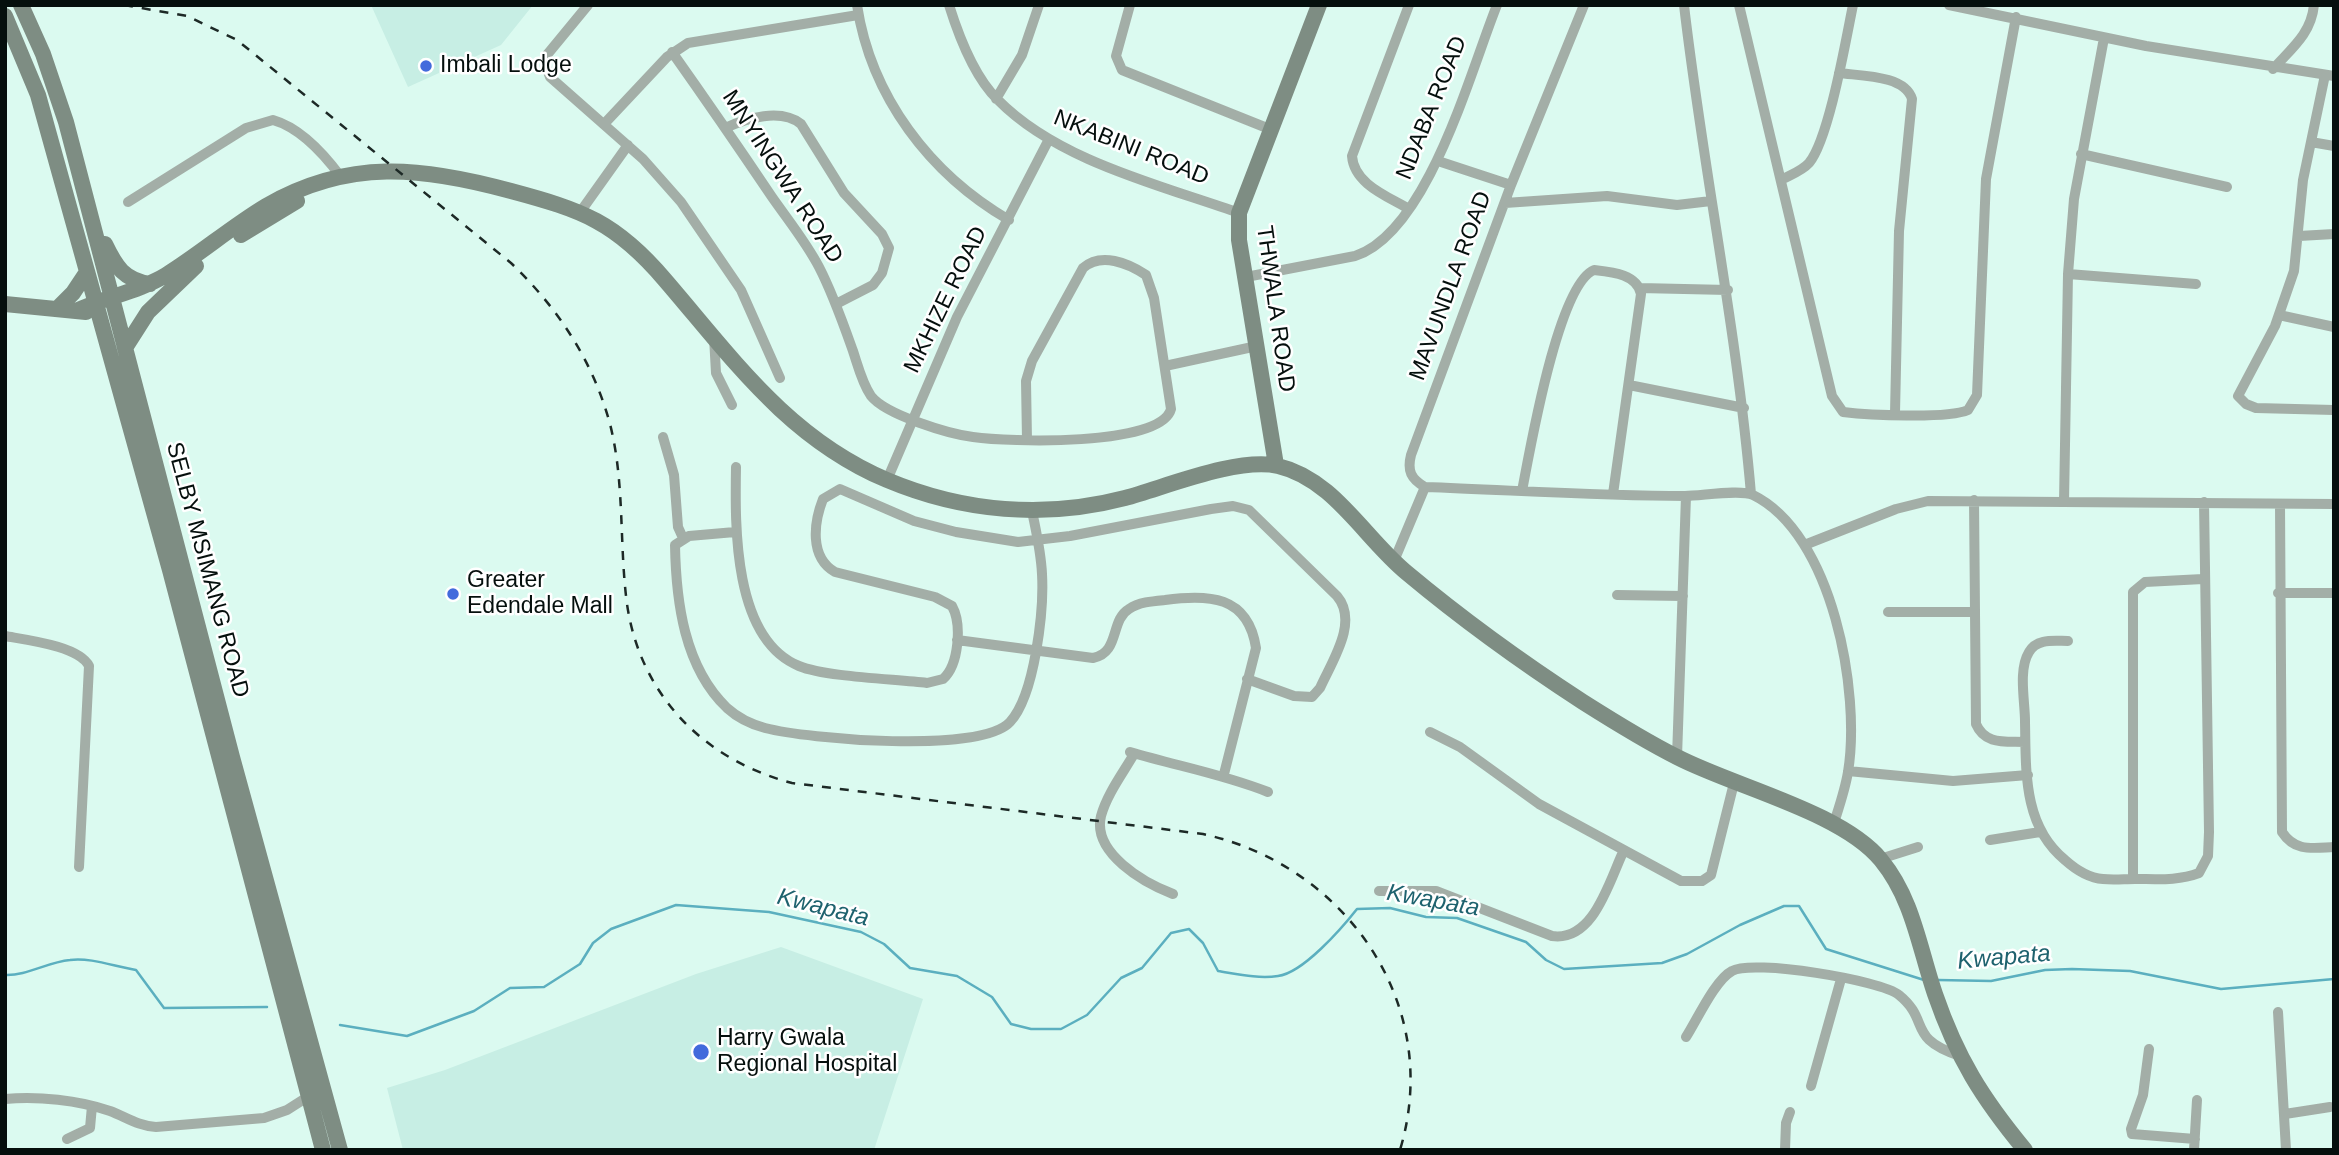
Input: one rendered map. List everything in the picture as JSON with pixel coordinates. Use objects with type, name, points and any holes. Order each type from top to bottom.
[{"type":"street","points":[[588,5],[551,47],[545,64],[550,77],[605,123],[663,179],[741,290],[780,378]]},
{"type":"street","name":"NKABINI ROAD","points":[[949,5],[969,55],[996,99],[1048,141],[1239,213]]},
{"type":"street","points":[[996,99],[1022,55],[1039,5]]},
{"type":"street","points":[[1130,5],[1116,56],[1122,70],[1272,130]]},
{"type":"street","name":"THWALA ROAD","points":[[1276,466],[1239,240],[1239,213],[1320,5]]},
{"type":"street","points":[[1409,5],[1352,156],[1353,168],[1363,181],[1409,209]]},
{"type":"street","name":"NDABA ROAD","points":[[1246,276],[1369,251],[1378,245],[1409,209],[1438,161],[1497,5]]},
{"type":"street","name":"MAVUNDLA ROAD","points":[[1425,487],[1412,477],[1409,464],[1511,185],[1584,5]]},
{"type":"street","points":[[1684,5],[1711,201],[1728,290],[1744,408],[1752,494],[1807,544],[1827,592],[1841,636],[1849,727],[1848,771],[1834,823]]},
{"type":"street","points":[[1738,5],[1836,405],[1843,412],[1951,416],[1968,410],[1977,395],[1986,179],[2015,17]]},
{"type":"street","points":[[1781,180],[1803,168],[1817,150],[1839,73],[1853,5]]},
{"type":"street","points":[[1949,5],[2104,38],[2273,69],[2329,75],[2303,180],[2294,271],[2279,316],[2238,392],[2240,401],[2266,409],[2334,410]]},
{"type":"street","points":[[2273,69],[2306,34],[2312,23],[2314,5]]},
{"type":"street","name":"SELBY MSIMANG ROAD","points":[[22,8],[52,79],[90,213],[105,305],[174,584],[323,1150]]},
{"type":"street","points":[[605,123],[672,52],[701,40],[858,10],[865,43],[881,85],[922,149],[963,189],[1009,220]]},
{"type":"street","name":"SELBY MSIMANG ROAD","points":[[5,16],[38,95],[87,272],[125,348],[340,1150]]},
{"type":"street","points":[[2064,502],[2068,274],[2081,154],[2104,38]]},
{"type":"street","name":"MNYINGWA ROAD","points":[[672,52],[814,258],[836,304],[870,395],[878,403],[913,418],[972,437],[1027,440],[1094,437],[1145,429],[1166,419],[1171,409],[1165,366]]},
{"type":"street","points":[[1839,73],[1900,84],[1909,90],[1912,99],[1899,231],[1895,413]]},
{"type":"street","points":[[725,128],[747,119],[782,116],[795,119],[801,124],[844,193],[887,241],[888,258],[873,285],[836,304]]},
{"type":"street","points":[[128,202],[246,128],[272,120],[302,136],[328,160],[336,179]]},
{"type":"street","name":"MKHIZE ROAD","points":[[887,480],[957,317],[1048,141]]},
{"type":"street","points":[[2311,142],[2334,146]]},
{"type":"street","points":[[581,211],[628,145]]},
{"type":"street","points":[[2081,154],[2227,187]]},
{"type":"street","points":[[1438,161],[1511,185]]},
{"type":"street","points":[[105,305],[150,284],[261,209],[303,188],[383,170],[428,172],[472,180],[581,211],[635,248],[765,398],[799,428],[828,449],[887,480],[928,495],[972,506],[1032,510],[1121,499],[1188,478],[1259,464],[1276,466],[1322,488],[1394,561],[1469,621],[1582,701],[1677,757],[1834,823],[1851,833],[1880,859],[1907,901],[1937,999],[1959,1056],[1978,1090],[2025,1150]]},
{"type":"street","points":[[5,304],[76,311],[153,293],[234,239],[336,179]]},
{"type":"street","points":[[1505,203],[1607,196],[1678,205],[1711,201]]},
{"type":"street","points":[[90,213],[119,270],[129,279],[150,284]]},
{"type":"street","points":[[2299,236],[2334,234]]},
{"type":"street","points":[[1027,440],[1026,381],[1032,361],[1077,278],[1091,260],[1105,259],[1146,275],[1154,298],[1165,366],[1257,346]]},
{"type":"street","points":[[125,348],[148,312],[196,266]]},
{"type":"street","points":[[1522,491],[1539,395],[1554,346],[1583,276],[1594,270],[1632,279],[1640,288],[1728,290]]},
{"type":"street","points":[[57,309],[73,293],[87,272]]},
{"type":"street","points":[[2068,274],[2196,284]]},
{"type":"street","points":[[1613,494],[1640,288]]},
{"type":"street","points":[[2279,316],[2334,327]]},
{"type":"street","points":[[713,337],[716,373],[732,405]]},
{"type":"street","points":[[1629,385],[1744,408]]},
{"type":"street","points":[[663,437],[673,468],[678,527],[683,538]]},
{"type":"street","points":[[736,467],[735,532],[748,598],[759,627],[778,653],[798,666],[936,682],[951,671],[957,640],[955,611],[947,602],[828,568],[818,552],[816,531],[823,499],[833,491],[845,490],[914,521],[956,533],[1018,542],[1038,541],[1211,509],[1233,506],[1249,510],[1337,596],[1344,604],[1347,620],[1320,688],[1312,697],[1294,696],[1247,679]]},
{"type":"street","points":[[1394,561],[1425,487],[1686,496],[1752,494]]},
{"type":"street","points":[[1677,757],[1686,496]]},
{"type":"street","points":[[1975,500],[1976,724],[1983,737],[1991,741],[2025,742]]},
{"type":"street","points":[[1807,544],[1906,506],[1927,501],[2334,504]]},
{"type":"street","points":[[2068,641],[2046,640],[2030,650],[2024,671],[2028,775],[2032,814],[2040,832],[2056,853],[2088,875],[2101,879],[2188,878],[2204,867],[2208,856],[2204,502]]},
{"type":"street","points":[[2280,504],[2278,593],[2282,832],[2293,845],[2301,848],[2334,847]]},
{"type":"street","points":[[735,532],[683,538],[675,545],[680,616],[692,649],[713,692],[727,708],[743,720],[762,727],[815,736],[894,741],[985,736],[1001,730],[1018,710],[1024,698],[1035,650],[1042,588],[1032,510]]},
{"type":"street","points":[[2133,879],[2133,592],[2146,582],[2203,579]]},
{"type":"street","points":[[2278,593],[2334,593]]},
{"type":"street","points":[[957,640],[1099,657],[1109,648],[1121,617],[1128,609],[1152,601],[1207,595],[1224,600],[1250,629],[1256,648],[1224,774]]},
{"type":"street","points":[[1617,595],[1682,596]]},
{"type":"street","points":[[1888,612],[1975,612]]},
{"type":"street","points":[[5,636],[72,652],[86,659],[89,666],[79,867]]},
{"type":"street","points":[[1430,732],[1460,747],[1539,804],[1681,881],[1707,878],[1711,875],[1734,783]]},
{"type":"street","points":[[1173,894],[1157,888],[1127,866],[1113,854],[1101,834],[1102,814],[1131,753],[1178,766],[1224,774],[1268,792]]},
{"type":"street","points":[[1848,771],[1953,780],[2028,775]]},
{"type":"street","points":[[1990,840],[2040,832]]},
{"type":"street","points":[[1880,859],[1918,847]]},
{"type":"street","points":[[1379,891],[1436,891],[1552,936],[1565,938],[1583,928],[1592,915],[1624,850]]},
{"type":"street","points":[[1686,1037],[1723,978],[1734,969],[1809,971],[1841,979],[1866,980],[1888,987],[1907,1002],[1928,1042],[1959,1056]]},
{"type":"street","points":[[1811,1086],[1841,979]]},
{"type":"street","points":[[2278,1012],[2286,1150]]},
{"type":"street","points":[[2149,1049],[2143,1095],[2131,1129],[2132,1134],[2194,1144],[2197,1100]]},
{"type":"street","points":[[5,1099],[37,1099],[92,1106],[139,1125],[156,1128],[264,1118],[287,1110],[309,1096]]},
{"type":"street","points":[[67,1139],[90,1128],[92,1106]]},
{"type":"street","points":[[2284,1114],[2330,1107]]},
{"type":"street","points":[[1785,1150],[1785,1131],[1790,1112]]},
{"type":"shaded area","name":"Imbali Lodge","points":[[371,5],[533,5],[501,45],[408,87]]},
{"type":"shaded area","name":"Harry Gwala Regional Hospital","points":[[781,947],[923,999],[874,1150],[403,1150],[387,1088],[445,1070],[696,974]]},
{"type":"waterway","name":"Kwapata","points":[[340,1025],[407,1036],[474,1011],[510,988],[544,987],[580,964],[593,943],[611,929],[676,905],[769,912],[861,932],[884,944],[910,968],[957,976],[992,997],[1011,1024],[1031,1029],[1061,1029],[1087,1015],[1121,978],[1142,968],[1171,933],[1189,929],[1203,943],[1218,971],[1255,977],[1278,976],[1299,967],[1310,958],[1357,909],[1390,908],[1426,917],[1457,918],[1526,942],[1546,960],[1564,969],[1662,963],[1687,954],[1740,925],[1784,906],[1799,906],[1826,949],[1924,980]]},
{"type":"waterway","name":"Kwapata","points":[[5,975],[78,959],[136,970],[164,1008],[267,1007]]},
{"type":"waterway","name":"Kwapata","points":[[1938,980],[1991,981],[2045,970],[2072,969],[2130,971],[2221,989],[2334,979]]},
{"type":"railway","points":[[124,5],[187,16],[237,40],[511,263],[544,298],[584,357],[603,401],[615,446],[627,604],[634,637],[646,667],[662,695],[681,719],[731,758],[792,783],[1203,834],[1254,850],[1300,876],[1339,909],[1371,949],[1394,994],[1408,1043],[1410,1096],[1400,1150]]},
{"type":"place","name":"Imbali Lodge","points":[[426,66]]},
{"type":"place","name":"Greater Edendale Mall","points":[[453,594]]},
{"type":"place","name":"Harry Gwala Regional Hospital","points":[[701,1052]]}]
